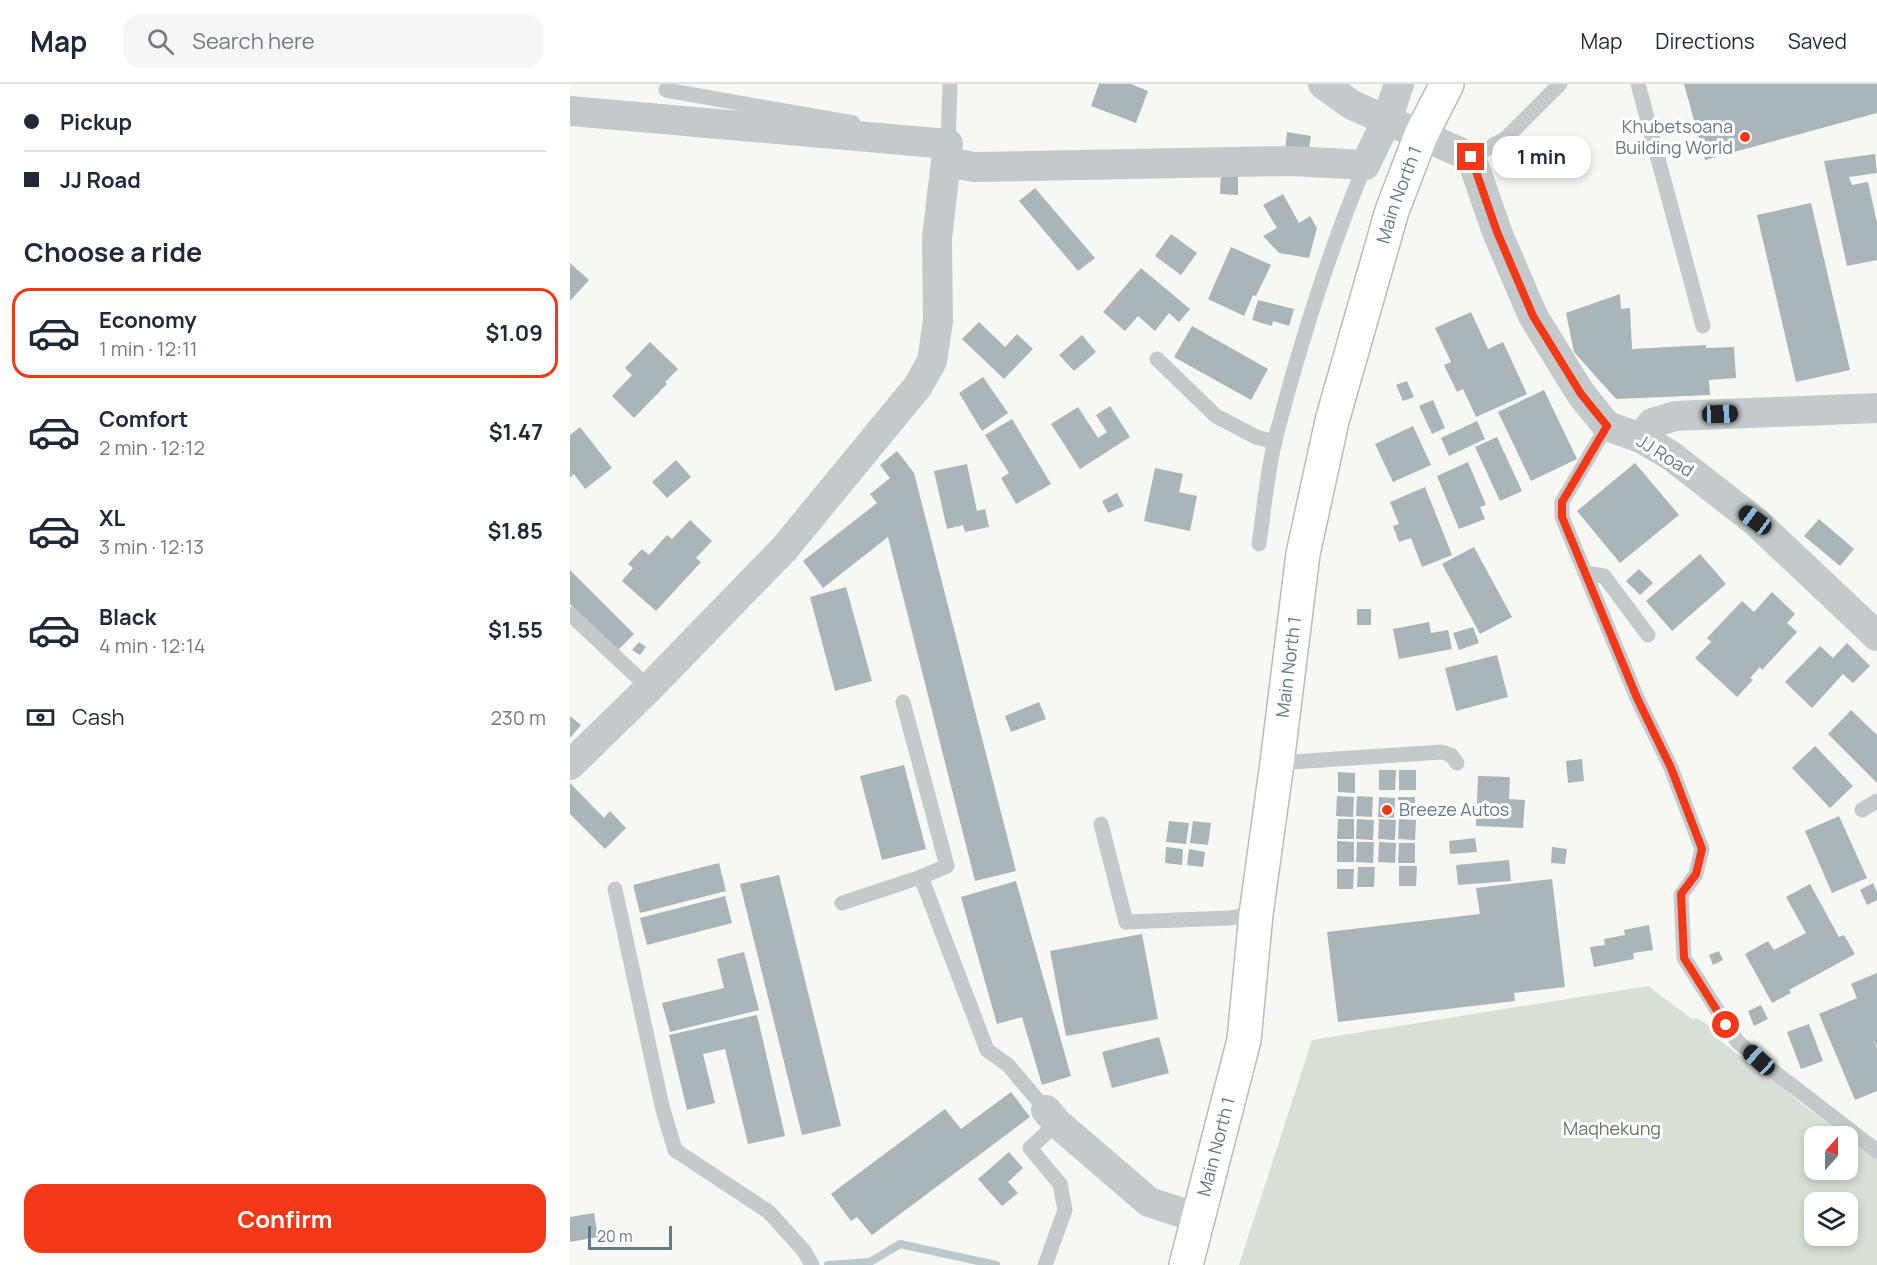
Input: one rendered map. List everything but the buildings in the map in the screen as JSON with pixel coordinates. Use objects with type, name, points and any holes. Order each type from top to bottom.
[{"type":"main road","name":"Main North 1","points":[[1186,1265],[1244,1040],[1256,914],[1278,763],[1302,554],[1332,421],[1392,211],[1421,135],[1448,84]]},
{"type":"street","points":[[1323,84],[1352,105],[1471,157],[1497,232],[1533,316],[1581,394],[1607,426]]},
{"type":"street","points":[[570,111],[899,140],[947,153],[974,167],[1291,161],[1365,165],[1387,120],[1399,84]]},
{"type":"street","points":[[570,765],[649,688],[784,549],[918,386],[932,361],[938,321],[937,238],[947,153]]},
{"type":"street","points":[[1641,438],[1652,423],[1675,416],[1877,408]]},
{"type":"street","name":"JJ Road","points":[[1607,426],[1641,438],[1670,455],[1755,520],[1877,636]]},
{"type":"street","points":[[1052,1116],[1149,1202],[1198,1218]]},
{"type":"lane","points":[[947,153],[950,84]]},
{"type":"lane","points":[[1471,157],[1505,139],[1560,84]]},
{"type":"lane","points":[[1638,84],[1703,326]]},
{"type":"lane","points":[[666,90],[887,129],[899,140]]},
{"type":"lane","points":[[1259,544],[1275,442],[1312,313],[1344,216],[1365,165]]},
{"type":"lane","points":[[1157,359],[1216,416],[1257,437],[1275,442]]},
{"type":"lane","points":[[1607,426],[1562,502],[1562,517],[1637,698],[1671,768],[1702,849],[1696,874],[1681,894],[1684,958],[1737,1041],[1877,1151]]},
{"type":"lane","points":[[1585,573],[1604,576],[1648,635]]},
{"type":"lane","points":[[570,614],[649,688]]},
{"type":"lane","points":[[842,903],[947,866],[903,702]]},
{"type":"lane","points":[[1278,763],[1442,753],[1451,755],[1457,763]]},
{"type":"lane","points":[[1862,810],[1877,801]]},
{"type":"lane","points":[[1101,824],[1126,922],[1228,918],[1256,914]]},
{"type":"lane","points":[[921,877],[987,1050],[1008,1065],[1052,1116],[1030,1149],[1060,1185],[1065,1210],[1045,1265]]},
{"type":"lane","points":[[615,889],[662,1106],[675,1150],[769,1212],[804,1251],[812,1265]]},
{"type":"green space","name":"Maqhekung","points":[[1648,986],[1692,1019],[1696,1018],[1711,1027],[1718,1033],[1721,1041],[1755,1068],[1769,1074],[1802,1104],[1833,1126],[1804,1126],[1804,1180],[1858,1180],[1858,1145],[1877,1159],[1877,1265],[1239,1265],[1312,1040]]},
{"type":"waterway","points":[[828,1265],[870,1262],[900,1244],[996,1265]]},
{"type":"place","name":"Khubetsoana Building World","points":[[1745,137]]},
{"type":"place","name":"Breeze Autos","points":[[1387,810]]},
{"type":"route","points":[[1471,157],[1497,232],[1533,316],[1581,394],[1607,426],[1562,502],[1562,517],[1637,698],[1671,768],[1702,849],[1696,874],[1681,894],[1684,958],[1726,1025]]}]
